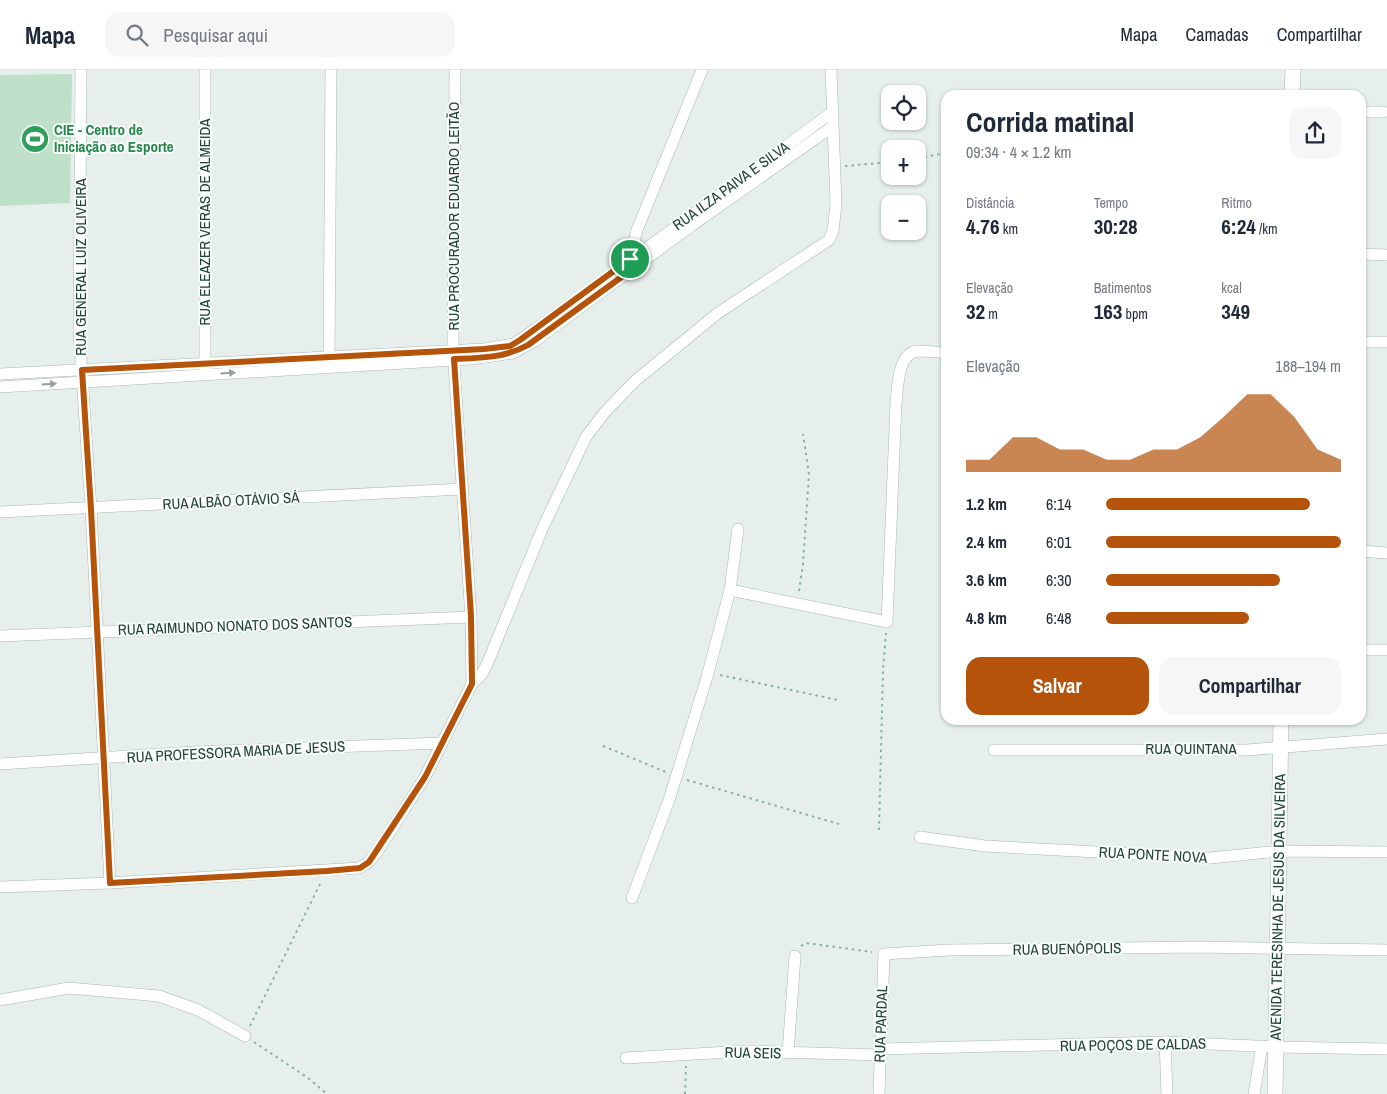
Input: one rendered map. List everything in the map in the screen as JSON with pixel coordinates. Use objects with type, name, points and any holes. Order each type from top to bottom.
[{"type":"street","name":"RUA GENERAL LUIZ OLIVEIRA","points":[[81,70],[79,332],[91,509],[110,883]]},
{"type":"street","name":"RUA ELEAZER VERAS DE ALMEIDA","points":[[205,70],[205,369]]},
{"type":"street","points":[[328,362],[331,70]]},
{"type":"street","name":"RUA PROCURADOR EDUARDO LEITÃO","points":[[0,887],[110,883],[360,868],[369,862],[410,802],[472,684],[471,616],[453,355],[455,70]]},
{"type":"street","points":[[627,273],[637,230],[702,70]]},
{"type":"street","points":[[472,684],[482,674],[488,662],[543,527],[586,436],[622,392],[718,313],[829,240],[836,219],[831,70]]},
{"type":"street","points":[[1292,90],[1293,70]]},
{"type":"street","name":"RUA ILZA PAIVA E SILVA","points":[[453,355],[514,344],[831,112]]},
{"type":"street","points":[[1366,112],[1383,112]]},
{"type":"street","name":"RUA ILZA PAIVA E SILVA","points":[[0,374],[82,370],[205,369],[453,355],[497,356],[520,350],[832,126]]},
{"type":"street","points":[[1366,254],[1387,255]]},
{"type":"street","points":[[1366,342],[1387,342]]},
{"type":"street","points":[[730,590],[887,622],[896,403],[899,374],[905,359],[916,351],[941,353]]},
{"type":"street","name":"RUA ILZA PAIVA E SILVA","points":[[0,387],[83,383],[205,369]]},
{"type":"street","name":"RUA ALBÃO OTÁVIO SÁ","points":[[0,512],[91,509],[462,489]]},
{"type":"street","points":[[632,898],[676,776],[708,673],[730,590],[738,529]]},
{"type":"street","points":[[1366,551],[1387,553]]},
{"type":"street","name":"RUA RAIMUNDO NONATO DOS SANTOS","points":[[0,636],[471,616]]},
{"type":"street","points":[[1366,650],[1387,650]]},
{"type":"street","name":"AVENIDA TERESINHA DE JESUS DA SILVEIRA","points":[[1275,1094],[1269,1047],[1277,948],[1281,725]]},
{"type":"street","name":"RUA QUINTANA","points":[[994,750],[1247,750],[1387,739]]},
{"type":"street","name":"RUA PROFESSORA MARIA DE JESUS","points":[[0,764],[194,752],[442,743]]},
{"type":"street","name":"RUA PONTE NOVA","points":[[920,837],[985,846],[1187,858],[1238,857],[1280,851],[1387,852]]},
{"type":"street","name":"RUA BUENÓPOLIS","points":[[884,954],[949,950],[1277,948],[1387,950]]},
{"type":"street","name":"RUA PARDAL","points":[[880,1094],[884,954]]},
{"type":"street","points":[[788,1053],[794,996],[795,956]]},
{"type":"street","points":[[0,1000],[69,988],[159,996],[198,1010],[245,1036]]},
{"type":"street","points":[[1165,1042],[1167,1094]]},
{"type":"street","name":"RUA POÇOS DE CALDAS","points":[[880,1052],[1165,1042],[1269,1047],[1387,1049]]},
{"type":"street","points":[[1254,1094],[1269,1047]]},
{"type":"street","name":"RUA SEIS","points":[[626,1058],[686,1053],[880,1052]]},
{"type":"path","points":[[926,157],[941,154]]},
{"type":"path","points":[[835,167],[881,163]]},
{"type":"path","points":[[798,604],[803,564],[809,474],[803,434]]},
{"type":"path","points":[[878,830],[883,670],[887,622]]},
{"type":"path","points":[[708,673],[838,700]]},
{"type":"path","points":[[603,746],[676,776],[839,824]]},
{"type":"path","points":[[327,871],[245,1036],[308,1078],[327,1094]]},
{"type":"path","points":[[795,956],[798,949],[806,943],[884,954]]},
{"type":"path","points":[[685,1094],[686,1053]]},
{"type":"green space","name":"CIE - Centro de Iniciação ao Esporte","points":[[72,74],[70,203],[0,206],[0,75]]},
{"type":"place","name":"CIE - Centro de Iniciação ao Esporte","points":[[35,139]]},
{"type":"route","points":[[630,259],[627,273],[520,350],[497,356],[454,359],[471,616],[472,684],[425,777],[369,862],[360,868],[327,871],[110,883],[105,759],[82,370],[484,349],[510,346],[554,317],[630,259]]}]
